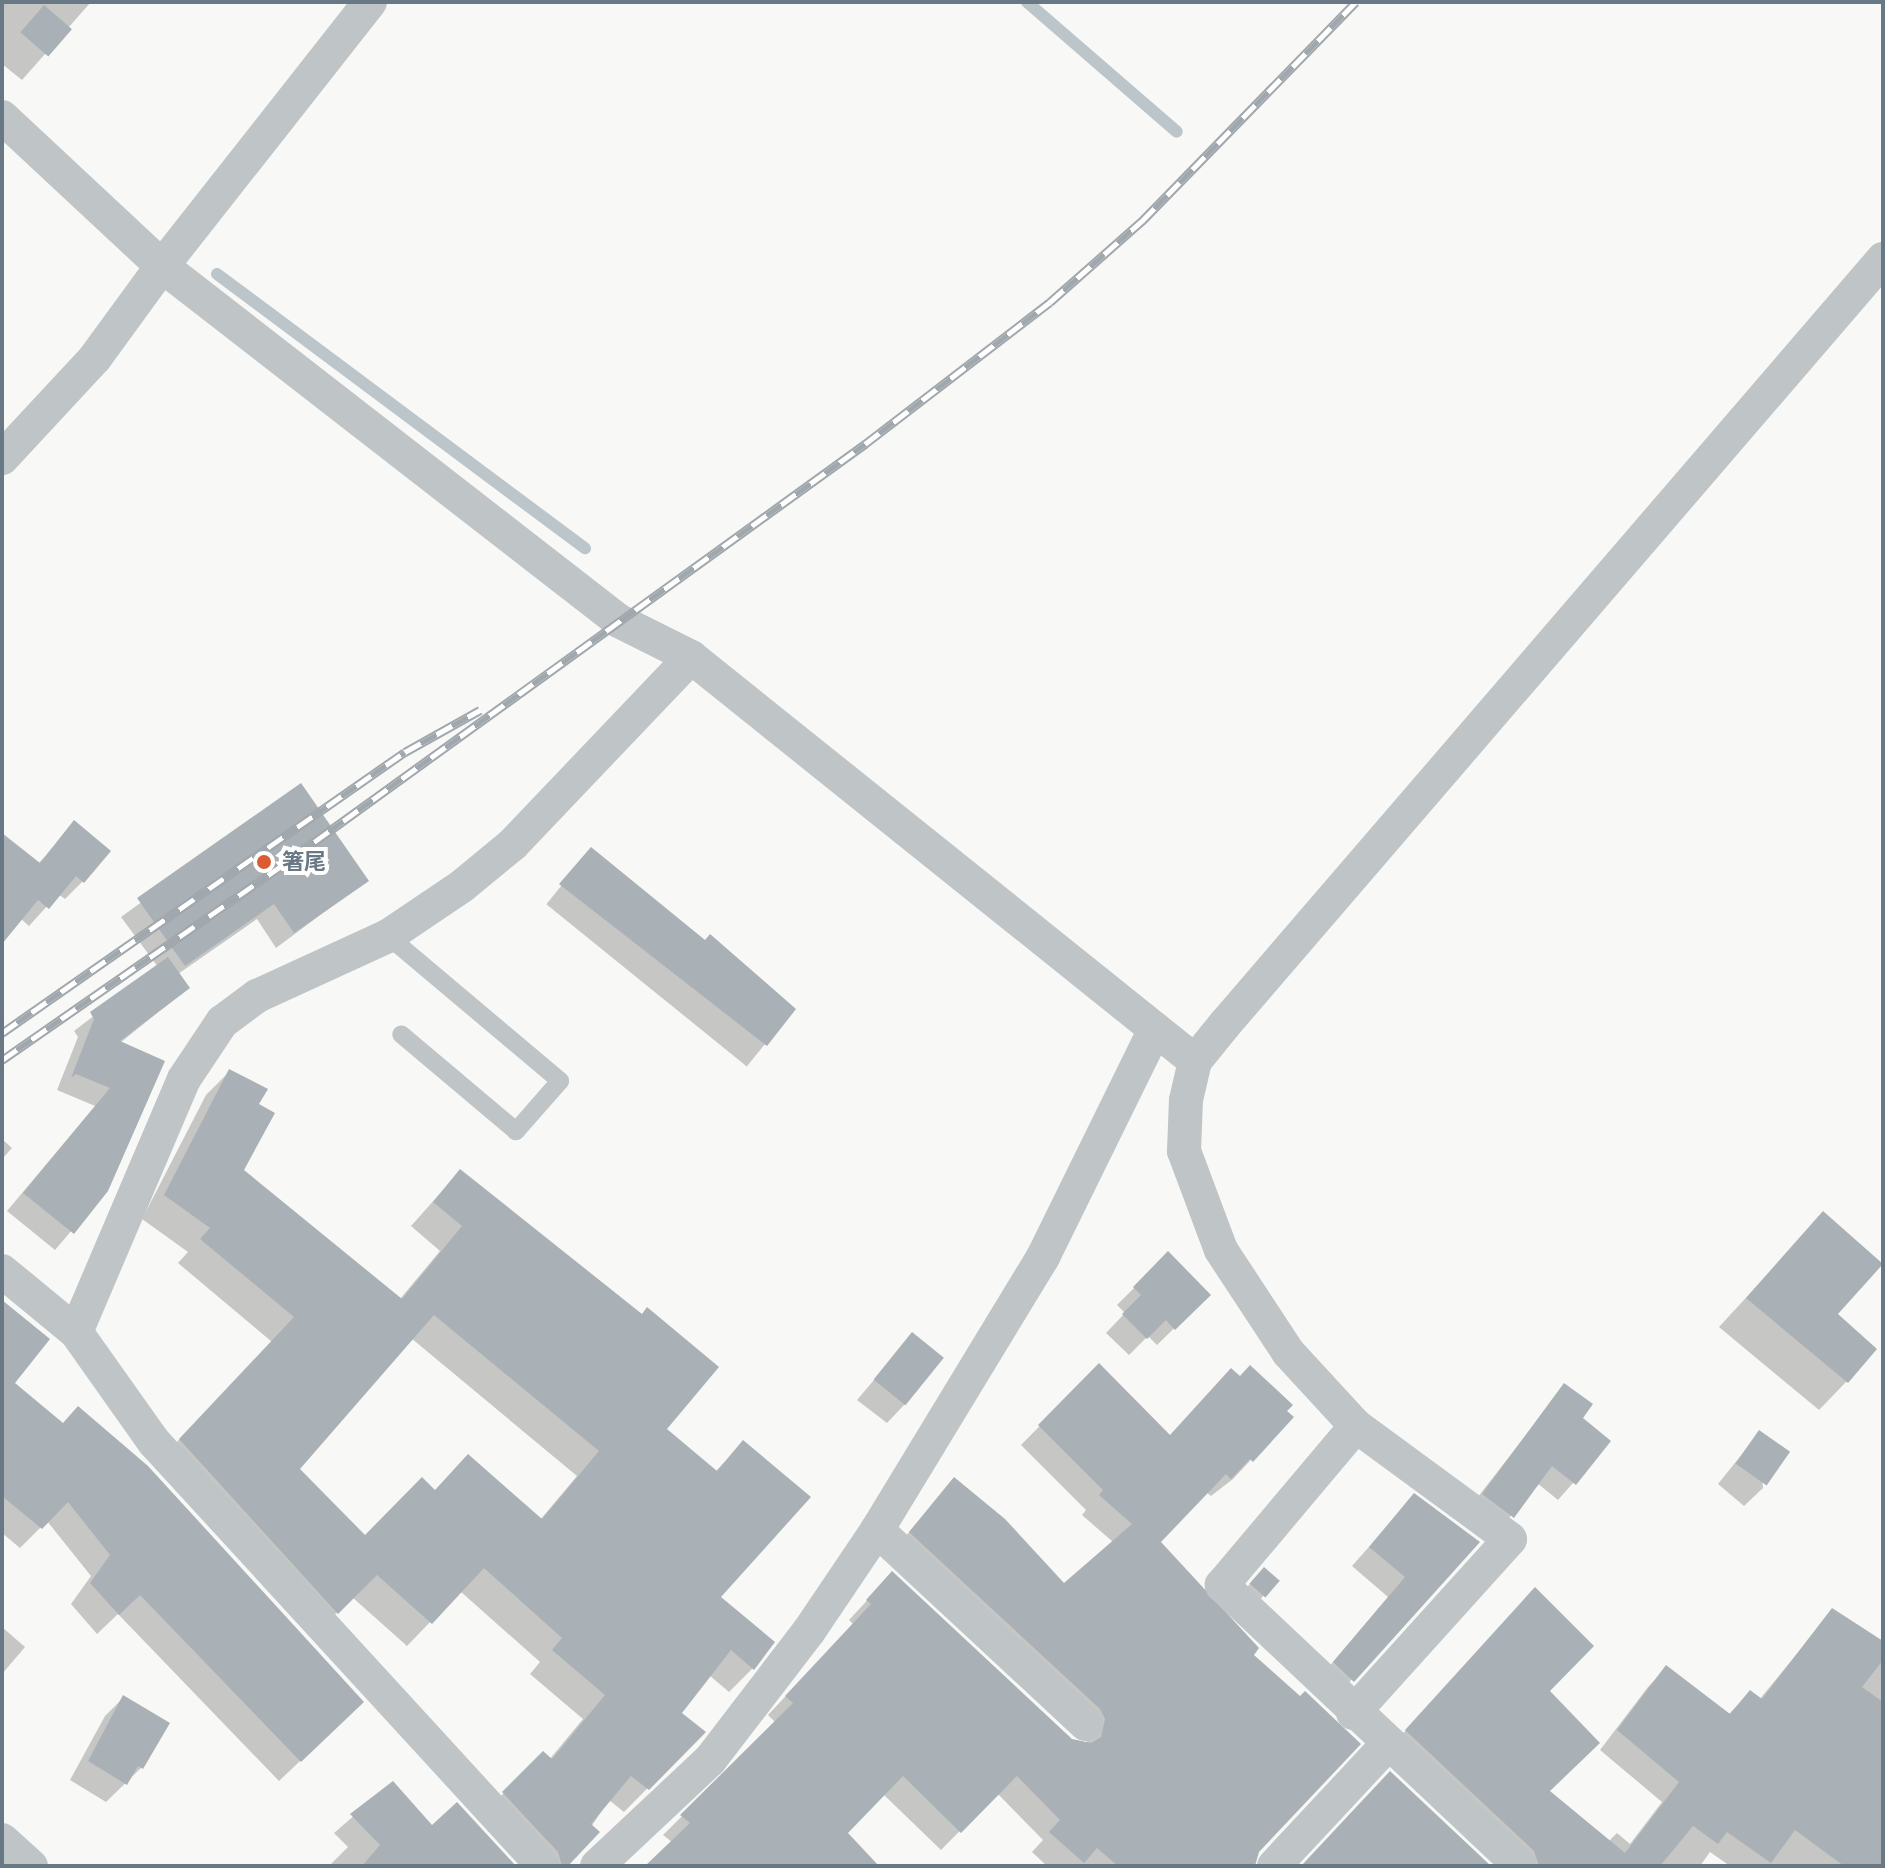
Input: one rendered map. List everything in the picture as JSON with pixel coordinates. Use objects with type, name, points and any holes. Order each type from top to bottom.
[{"type":"street","points":[[2,458],[95,358],[162,266],[370,2]]},
{"type":"street","points":[[2,117],[162,266],[619,621],[691,657],[1195,1061]]},
{"type":"street","points":[[1353,1713],[1510,1539],[1356,1426],[1323,1394],[1254,1305],[1200,1205],[1184,1151],[1186,1100],[1195,1061],[1883,259]]},
{"type":"street","points":[[76,1332],[200,1050],[222,1022],[257,996],[388,936],[513,844],[691,657]]},
{"type":"street","points":[[597,1866],[710,1760],[809,1631],[877,1530],[1043,1257],[1155,1029]]},
{"type":"street","points":[[2,1271],[76,1332],[154,1442],[543,1866]]},
{"type":"street","points":[[1356,1426],[1222,1585],[1353,1713],[1520,1866]]},
{"type":"street","points":[[877,1530],[1086,1724]]},
{"type":"street","points":[[1274,1866],[1387,1745]]},
{"type":"street","points":[[2,1840],[31,1866]]},
{"type":"lane","points":[[388,936],[560,1081],[516,1131],[401,1034]]},
{"type":"building","points":[[44,5],[72,29],[48,56],[20,32]]},
{"type":"building","points":[[301,783],[369,881],[294,933],[274,904],[185,966],[137,898]]},
{"type":"building","points":[[74,820],[111,851],[84,883],[76,876],[49,909],[38,900],[2,944],[2,833],[40,863]]},
{"type":"building","points":[[591,847],[705,940],[710,934],[796,1009],[767,1046],[559,884]]},
{"type":"building","points":[[168,957],[190,988],[120,1041],[165,1061],[108,1191],[74,1234],[23,1193],[110,1088],[76,1074],[71,1078],[94,1019],[90,1012]]},
{"type":"building","points":[[229,1069],[268,1089],[259,1104],[275,1113],[244,1170],[402,1299],[462,1226],[433,1202],[460,1169],[642,1314],[647,1307],[719,1367],[667,1429],[717,1471],[743,1440],[811,1497],[721,1597],[775,1642],[754,1670],[731,1650],[682,1713],[706,1732],[649,1790],[631,1776],[591,1824],[600,1832],[568,1866],[562,1866],[558,1852],[502,1792],[543,1751],[552,1759],[605,1695],[552,1650],[562,1638],[484,1568],[432,1624],[377,1575],[338,1614],[179,1439],[294,1317],[200,1239],[210,1228],[164,1195]],"holes":[[[434,1315],[599,1451],[542,1519],[468,1454],[435,1490],[422,1477],[365,1535],[300,1469]]]},
{"type":"building","points":[[1823,1211],[1883,1264],[1838,1314],[1877,1349],[1848,1383],[1746,1298]]},
{"type":"building","points":[[1168,1251],[1211,1295],[1175,1330],[1166,1320],[1147,1339],[1122,1314],[1141,1295],[1133,1287]]},
{"type":"building","points":[[2,1300],[50,1339],[15,1383],[63,1423],[78,1406],[148,1466],[364,1702],[301,1762],[140,1595],[119,1615],[90,1583],[110,1555],[68,1502],[42,1529],[2,1496]]},
{"type":"building","points":[[912,1332],[944,1358],[905,1405],[874,1379]]},
{"type":"building","points":[[1099,1363],[1170,1435],[1231,1368],[1240,1376],[1250,1365],[1293,1405],[1287,1411],[1294,1417],[1253,1462],[1250,1459],[1231,1479],[1226,1474],[1161,1542],[1259,1648],[1254,1655],[1300,1696],[1305,1691],[1361,1744],[1259,1852],[1255,1866],[1118,1866],[1097,1848],[1084,1863],[1049,1832],[1060,1820],[1017,1776],[961,1833],[903,1776],[848,1833],[879,1866],[645,1866],[690,1823],[680,1815],[793,1703],[785,1696],[871,1604],[866,1600],[892,1571],[1072,1739],[1091,1743],[1101,1737],[1105,1719],[1100,1709],[909,1532],[954,1477],[1005,1519],[1064,1583],[1132,1524],[1099,1495],[1103,1490],[1038,1425]]},
{"type":"building","points":[[1564,1383],[1593,1404],[1583,1418],[1611,1441],[1576,1485],[1552,1466],[1514,1518],[1482,1494]]},
{"type":"building","points":[[1759,1430],[1790,1452],[1767,1485],[1735,1464]]},
{"type":"building","points":[[1414,1493],[1480,1542],[1354,1682],[1333,1662],[1405,1577],[1369,1547]]},
{"type":"building","points":[[1264,1567],[1280,1581],[1265,1597],[1250,1584]]},
{"type":"building","points":[[1535,1587],[1594,1646],[1550,1691],[1600,1743],[1550,1791],[1625,1853],[1679,1782],[1617,1730],[1666,1665],[1730,1714],[1750,1690],[1762,1699],[1832,1608],[1883,1641],[1883,1660],[1862,1687],[1883,1702],[1883,1866],[1844,1866],[1795,1830],[1771,1863],[1727,1832],[1718,1844],[1693,1826],[1660,1866],[1539,1866],[1534,1851],[1405,1730]]},
{"type":"building","points":[[123,1695],[170,1723],[143,1769],[138,1766],[127,1785],[88,1761]]},
{"type":"building","points":[[1390,1771],[1491,1866],[1301,1866]]},
{"type":"building","points":[[393,1781],[432,1825],[457,1802],[516,1866],[362,1866],[380,1845],[350,1814]]},
{"type":"waterway","points":[[1027,2],[1177,132]]},
{"type":"waterway","points":[[217,274],[585,548]]},
{"type":"railway","points":[[2,1060],[285,863],[865,444],[1050,302],[1142,221],[1356,2]]},
{"type":"railway","points":[[2,1033],[405,752],[480,710]]},
{"type":"place","name":"箸尾","points":[[264,862]]}]
